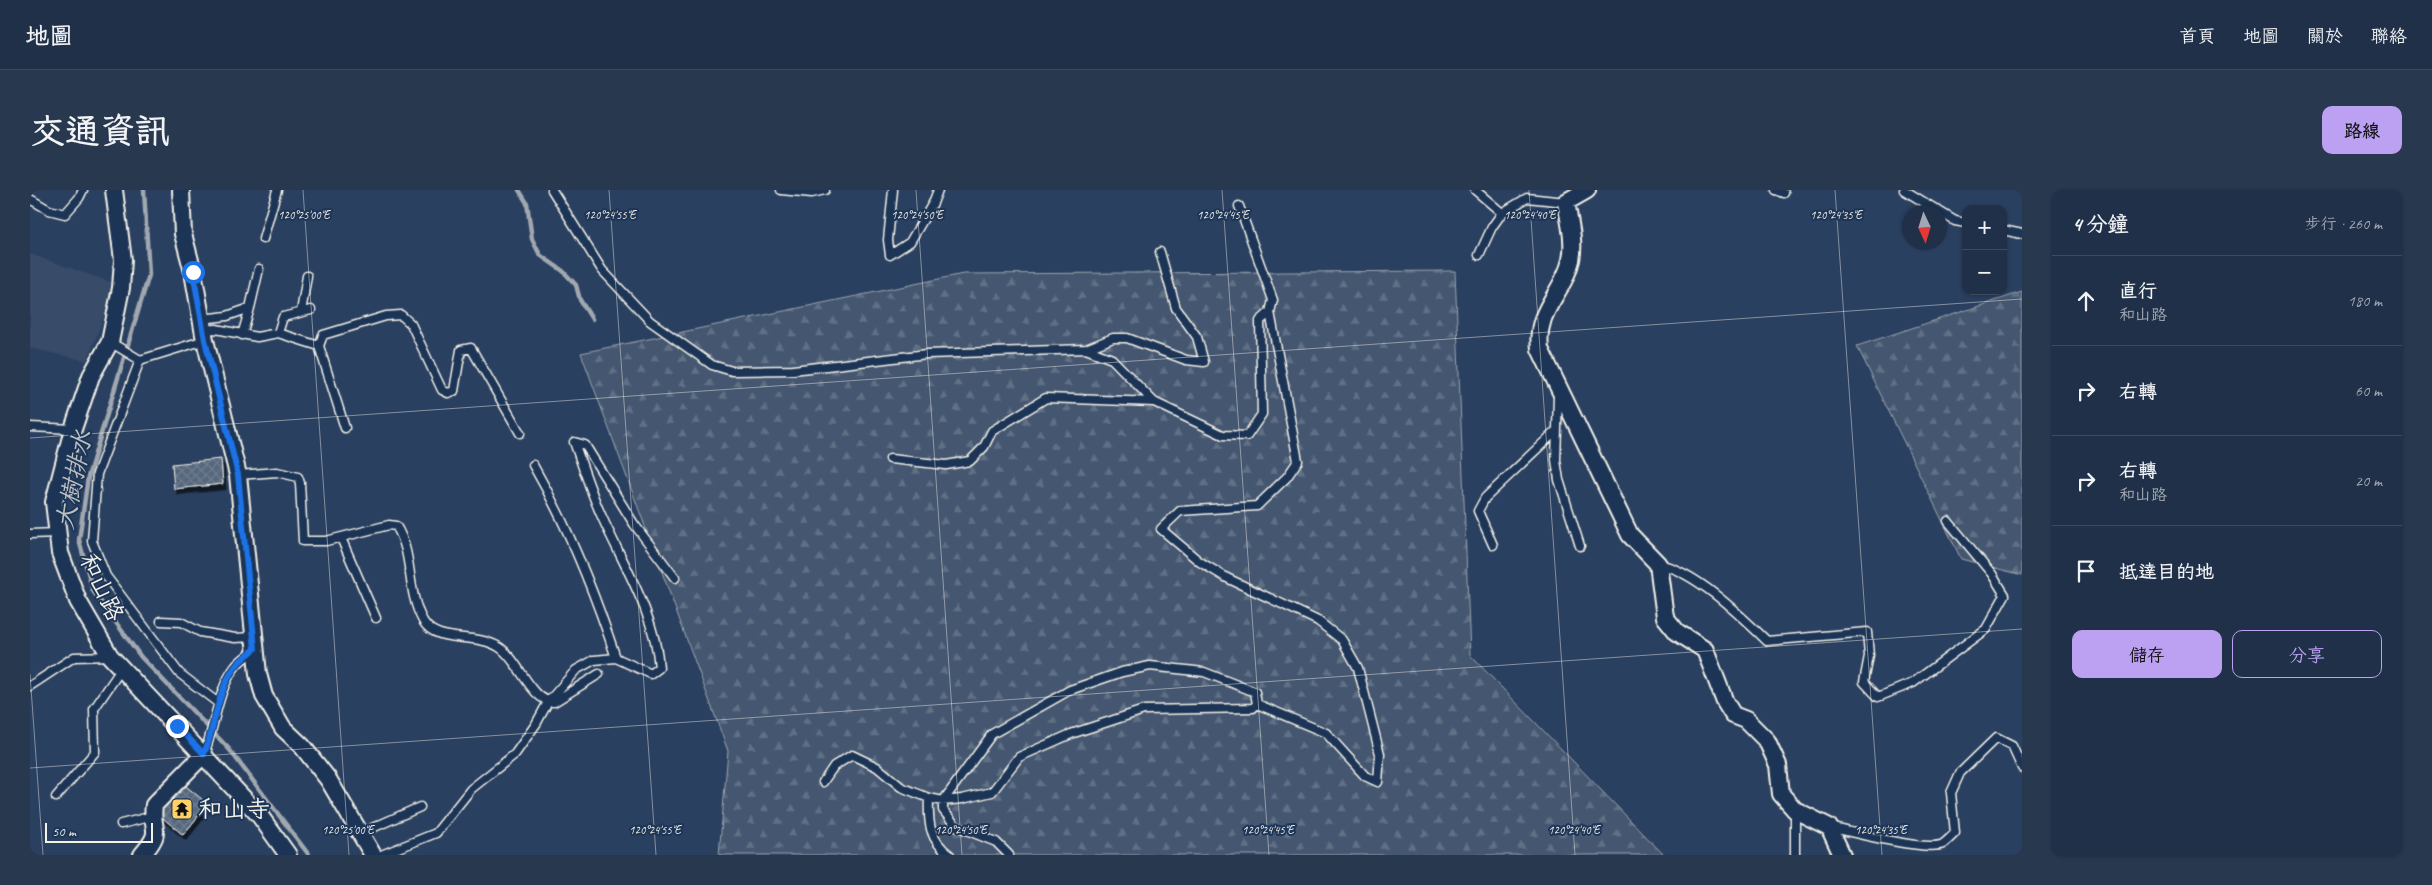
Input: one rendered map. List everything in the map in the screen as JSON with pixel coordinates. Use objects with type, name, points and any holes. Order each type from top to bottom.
[{"type":"street","name":"和山路","points":[[114,190],[123,260],[121,288],[110,342],[91,376],[73,429],[54,502],[60,553],[78,601],[110,656],[207,747],[288,855]]},
{"type":"street","points":[[181,190],[183,234],[193,272],[203,330],[238,475],[254,643],[258,674],[264,696],[283,728],[302,746],[328,779],[373,855]]},
{"type":"street","points":[[1587,190],[1566,202],[1573,243],[1571,259],[1566,274],[1540,322],[1538,334],[1540,349],[1559,392],[1630,535],[1658,564],[1665,616],[1677,632],[1705,650],[1725,702],[1733,714],[1746,720],[1767,741],[1778,765],[1781,794],[1795,810],[1828,827],[1842,855]]},
{"type":"street","points":[[142,855],[155,839],[154,805],[207,747]]},
{"type":"lane","points":[[30,199],[50,210],[65,214],[79,198],[83,190]]},
{"type":"lane","points":[[263,239],[277,190]]},
{"type":"lane","points":[[552,190],[602,270],[650,321],[712,365],[732,371],[793,370],[927,354],[1086,349],[1113,338],[1127,338],[1186,360],[1204,362],[1197,337],[1176,308],[1160,252]]},
{"type":"lane","points":[[781,190],[812,193],[825,190]]},
{"type":"lane","points":[[893,190],[888,240],[890,255],[910,242],[933,203],[938,190]]},
{"type":"lane","points":[[1475,190],[1502,213]]},
{"type":"lane","points":[[1904,190],[1956,221],[1962,222]]},
{"type":"lane","points":[[1479,255],[1492,227],[1502,213],[1526,198],[1566,202]]},
{"type":"lane","points":[[1239,206],[1273,300],[1270,312],[1298,461],[1287,477],[1257,506],[1180,510],[1161,529],[1200,562],[1227,578],[1318,621],[1342,640],[1358,668],[1380,754],[1378,782],[1365,776],[1326,734],[1257,704]]},
{"type":"lane","points":[[2007,230],[2021,232]]},
{"type":"lane","points":[[242,335],[259,269]]},
{"type":"lane","points":[[301,312],[307,276]]},
{"type":"lane","points":[[218,704],[179,673],[106,576],[92,541],[97,474],[140,360],[203,330],[227,316],[250,308]]},
{"type":"lane","points":[[278,333],[283,317],[311,310]]},
{"type":"lane","points":[[1086,349],[1112,359],[1154,402],[1223,435],[1248,436],[1262,414],[1260,321],[1270,312]]},
{"type":"lane","points":[[345,428],[318,346],[323,335],[386,316],[401,315],[411,324],[442,390],[448,393],[454,390],[462,350],[471,348],[520,432]]},
{"type":"lane","points":[[203,330],[216,329],[257,337],[278,333],[318,346]]},
{"type":"lane","points":[[110,342],[140,360]]},
{"type":"lane","points":[[1559,392],[1556,431],[1559,480],[1580,546]]},
{"type":"lane","points":[[890,460],[946,464],[970,462],[984,447],[992,431],[1046,398],[1154,402]]},
{"type":"lane","points":[[30,427],[73,429]]},
{"type":"lane","points":[[1493,545],[1478,511],[1485,498],[1556,431]]},
{"type":"lane","points":[[381,855],[436,832],[470,789],[515,754],[536,724],[548,702],[576,670],[594,660],[616,658],[651,674],[659,668],[658,650],[642,606],[600,514],[574,442],[585,445],[634,524],[675,578]]},
{"type":"lane","points":[[533,465],[557,507],[599,606],[616,658]]},
{"type":"lane","points":[[238,475],[277,472],[298,477],[300,483],[303,541],[316,542],[341,538],[389,525],[396,526],[402,535],[413,596],[423,621],[431,631],[439,635],[478,638],[502,648],[538,695],[548,702],[554,702],[599,674]]},
{"type":"lane","points":[[1658,564],[1671,567],[1730,606],[1767,641],[1867,632],[1869,656],[1864,682],[1878,697],[1913,683],[1986,629],[2005,595],[1992,574],[1948,521]]},
{"type":"lane","points":[[30,534],[57,533]]},
{"type":"lane","points":[[341,538],[376,618]]},
{"type":"lane","points":[[160,621],[181,622],[200,632],[254,643],[235,667],[218,704],[218,713],[207,747]]},
{"type":"lane","points":[[30,686],[74,657],[110,656]]},
{"type":"lane","points":[[1009,855],[996,842],[956,826],[943,810],[943,801],[992,734],[1070,690],[1122,672],[1150,666],[1204,672],[1255,692],[1257,704]]},
{"type":"lane","points":[[56,797],[95,752],[94,709],[122,668]]},
{"type":"lane","points":[[823,782],[834,766],[852,755],[877,767],[901,786],[929,798],[943,801],[992,792],[1019,757],[1071,734],[1144,710],[1253,708],[1257,704]]},
{"type":"lane","points":[[1828,827],[1862,836],[1942,845],[1955,833],[1951,794],[1960,773],[1996,738],[2012,746],[2022,768]]},
{"type":"lane","points":[[929,798],[932,836],[942,849],[950,855]]},
{"type":"lane","points":[[360,833],[420,806]]},
{"type":"lane","points":[[1795,810],[1795,855]]},
{"type":"lane","points":[[121,824],[153,816]]},
{"type":"shaded area","points":[[30,254],[116,284],[87,361],[30,348]]},
{"type":"green space","points":[[1455,271],[1470,655],[1664,855],[719,855],[728,751],[581,353],[963,274]]},
{"type":"green space","points":[[2022,292],[2022,575],[1961,559],[1857,346]]},
{"type":"building","points":[[221,459],[223,484],[174,489],[172,464]]},
{"type":"building","name":"和山寺","points":[[182,783],[208,804],[183,835],[157,813]]},
{"type":"waterway","name":"大樹排水","points":[[144,190],[149,275],[88,477],[79,540],[93,591],[141,657],[229,749],[309,855]]},
{"type":"waterway","points":[[519,190],[527,203],[532,239],[540,255],[563,271],[576,285],[580,300],[592,319]]},
{"type":"place","name":"和山寺","points":[[182,809]]},
{"type":"route","points":[[177,726],[204,754],[218,713],[218,704],[235,667],[255,649],[238,475],[205,340],[193,272]]}]
